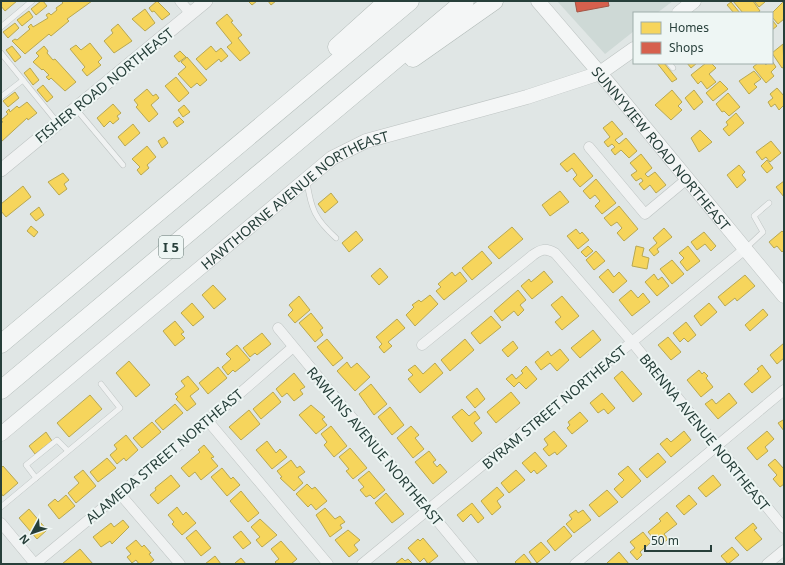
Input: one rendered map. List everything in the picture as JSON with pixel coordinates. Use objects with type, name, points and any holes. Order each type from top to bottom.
[{"type":"highway","name":"I 5","points":[[198,179],[253,120],[388,1]]},
{"type":"highway","name":"I 5","points":[[1,344],[410,1]]},
{"type":"highway","name":"I 5","points":[[1,390],[465,1]]},
{"type":"highway","points":[[342,104],[414,58],[492,2]]},
{"type":"main road","name":"SUNNYVIEW ROAD NORTHEAST","points":[[538,1],[600,73],[784,296]]},
{"type":"main road","points":[[680,12],[694,1]]},
{"type":"main road","name":"HAWTHORNE AVENUE NORTHEAST","points":[[1,434],[332,158],[366,140],[526,97],[600,73],[633,50]]},
{"type":"street","points":[[180,1],[191,14]]},
{"type":"street","name":"FISHER ROAD NORTHEAST","points":[[1,170],[206,1]]},
{"type":"street","points":[[589,146],[646,214],[687,179]]},
{"type":"street","name":"BRENNA AVENUE NORTHEAST","points":[[422,345],[533,255],[544,249],[555,254],[632,342],[784,528]]},
{"type":"street","name":"BYRAM STREET NORTHEAST","points":[[362,564],[430,510],[745,249]]},
{"type":"street","name":"RAWLINS AVENUE NORTHEAST","points":[[278,328],[292,348],[430,510],[473,564]]},
{"type":"street","name":"ALAMEDA STREET NORTHEAST","points":[[35,564],[208,421],[292,348]]},
{"type":"street","points":[[574,564],[784,390]]},
{"type":"street","points":[[208,421],[328,564]]},
{"type":"street","points":[[120,494],[180,564]]},
{"type":"street","points":[[1,523],[35,564]]},
{"type":"street","points":[[767,564],[784,550]]},
{"type":"lane","points":[[1,27],[32,1]]},
{"type":"lane","points":[[1,53],[58,123]]},
{"type":"lane","points":[[670,64],[673,68]]},
{"type":"lane","points":[[1,97],[23,80]]},
{"type":"lane","points":[[75,109],[122,165]]},
{"type":"lane","points":[[306,179],[311,208],[325,228],[336,238]]},
{"type":"lane","points":[[745,249],[763,232],[754,216],[769,203]]},
{"type":"lane","points":[[1,507],[120,408],[101,384]]},
{"type":"lane","points":[[36,478],[26,465],[46,448],[57,440],[68,451]]},
{"type":"shaded area","points":[[557,1],[673,1],[658,12],[633,12],[633,32],[605,54]]},
{"type":"building: Homes","points":[[1,1],[17,1],[5,11],[1,6]]},
{"type":"building: Homes","points":[[43,1],[47,6],[36,15],[31,9]]},
{"type":"building: Homes","points":[[61,1],[92,1],[67,19],[69,21],[51,36],[49,34],[25,54],[12,41],[15,39],[17,40],[30,29],[28,27],[31,24],[33,27],[48,18],[46,15],[49,13],[51,15],[57,10],[56,8],[63,3]]},
{"type":"building: Homes","points":[[157,1],[170,14],[162,20],[149,8]]},
{"type":"building: Homes","points":[[248,1],[257,1],[252,5]]},
{"type":"building: Homes","points":[[268,1],[276,1],[271,5]]},
{"type":"building: Homes","points":[[733,1],[753,1],[760,11],[758,12],[742,12]]},
{"type":"building: Homes","points":[[754,1],[764,1],[765,2],[759,7]]},
{"type":"building: Homes","points":[[784,1],[784,19],[778,24],[773,18],[773,12]]},
{"type":"building: Homes","points":[[731,2],[739,12],[733,12],[727,5]]},
{"type":"building: Homes","points":[[145,9],[155,23],[145,31],[132,19]]},
{"type":"building: Homes","points":[[29,11],[33,17],[22,26],[17,20]]},
{"type":"building: Homes","points":[[227,14],[233,21],[231,22],[242,35],[238,38],[250,53],[240,61],[227,47],[232,43],[216,23]]},
{"type":"building: Homes","points":[[773,21],[777,26],[773,29]]},
{"type":"building: Homes","points":[[15,23],[19,28],[8,38],[3,32]]},
{"type":"building: Homes","points":[[118,24],[132,41],[114,53],[104,41],[113,33],[111,30]]},
{"type":"building: Homes","points":[[90,43],[102,58],[98,62],[101,65],[87,76],[82,70],[85,67],[70,49],[76,45],[81,50]]},
{"type":"building: Homes","points":[[783,44],[784,67],[782,68],[773,52]]},
{"type":"building: Homes","points":[[12,46],[21,57],[15,62],[6,50]]},
{"type":"building: Homes","points":[[44,46],[48,51],[47,53],[53,60],[55,59],[76,82],[65,91],[51,78],[49,80],[46,77],[49,75],[33,62],[39,56],[36,53]]},
{"type":"building: Homes","points":[[211,46],[216,52],[221,48],[228,56],[221,62],[219,59],[206,70],[196,59]]},
{"type":"building: Homes","points":[[180,51],[186,57],[179,62],[174,56]]},
{"type":"building: Homes","points":[[187,57],[207,80],[200,86],[197,83],[191,88],[178,74],[186,67],[181,62]]},
{"type":"building: Homes","points":[[773,62],[776,67],[771,72],[774,76],[766,83],[753,67],[757,64],[773,64]]},
{"type":"building: Homes","points":[[658,64],[665,64],[677,79],[672,82]]},
{"type":"building: Homes","points":[[688,64],[696,64],[691,68]]},
{"type":"building: Homes","points":[[705,64],[712,64],[716,68],[709,74],[716,82],[707,89],[701,81],[698,84],[691,75]]},
{"type":"building: Homes","points":[[30,68],[39,80],[33,85],[24,73]]},
{"type":"building: Homes","points":[[754,71],[761,79],[754,84],[757,87],[749,94],[739,81]]},
{"type":"building: Homes","points":[[176,77],[189,93],[179,102],[165,86]]},
{"type":"building: Homes","points":[[720,81],[728,89],[713,101],[706,93]]},
{"type":"building: Homes","points":[[43,85],[53,97],[47,102],[37,90]]},
{"type":"building: Homes","points":[[777,88],[784,96],[784,105],[779,110],[775,104],[771,107],[768,102],[773,98],[770,94]]},
{"type":"building: Homes","points":[[147,89],[153,96],[156,94],[159,98],[151,105],[158,114],[149,122],[136,107],[138,105],[134,100]]},
{"type":"building: Homes","points":[[672,90],[682,102],[678,106],[682,110],[671,120],[655,105]]},
{"type":"building: Homes","points":[[694,90],[703,102],[694,110],[685,98]]},
{"type":"building: Homes","points":[[15,92],[19,98],[8,107],[3,101]]},
{"type":"building: Homes","points":[[728,93],[740,107],[729,116],[724,111],[722,112],[716,104]]},
{"type":"building: Homes","points":[[27,102],[37,113],[28,120],[27,118],[1,142],[1,123],[3,122],[1,120],[8,114],[6,112],[9,109],[10,112],[17,106],[19,108]]},
{"type":"building: Homes","points":[[113,104],[121,113],[117,116],[119,119],[113,124],[110,121],[104,127],[97,118]]},
{"type":"building: Homes","points":[[184,105],[190,112],[183,117],[178,110]]},
{"type":"building: Homes","points":[[736,113],[744,123],[729,136],[723,129],[728,125],[726,122]]},
{"type":"building: Homes","points":[[179,117],[184,122],[177,127],[173,122]]},
{"type":"building: Homes","points":[[612,121],[623,134],[615,140],[619,144],[626,138],[637,151],[629,158],[621,150],[615,155],[611,150],[615,147],[612,144],[608,147],[604,142],[610,137],[603,128]]},
{"type":"building: Homes","points":[[133,124],[140,133],[125,146],[118,137]]},
{"type":"building: Homes","points":[[700,130],[712,142],[699,152],[691,138]]},
{"type":"building: Homes","points":[[164,137],[168,143],[162,148],[158,141]]},
{"type":"building: Homes","points":[[771,141],[781,153],[770,162],[766,157],[762,160],[756,152]]},
{"type":"building: Homes","points":[[147,146],[156,157],[147,165],[149,168],[141,175],[137,170],[140,167],[132,159]]},
{"type":"building: Homes","points":[[574,153],[593,176],[580,187],[573,179],[577,175],[572,168],[567,172],[560,164]]},
{"type":"building: Homes","points":[[641,154],[652,168],[645,174],[648,177],[655,172],[666,185],[656,193],[650,185],[644,190],[639,184],[643,181],[641,178],[636,181],[631,175],[637,171],[630,163]]},
{"type":"building: Homes","points":[[767,160],[773,168],[767,173],[761,166]]},
{"type":"building: Homes","points":[[739,165],[745,172],[742,175],[746,180],[737,188],[727,175]]},
{"type":"building: Homes","points":[[63,173],[69,180],[64,184],[67,189],[59,195],[48,182]]},
{"type":"building: Homes","points":[[596,179],[616,203],[602,214],[595,206],[600,201],[595,195],[590,199],[583,191]]},
{"type":"building: Homes","points":[[784,181],[784,197],[776,187]]},
{"type":"building: Homes","points":[[23,186],[31,197],[6,217],[1,211],[1,204]]},
{"type":"building: Homes","points":[[560,191],[569,202],[550,216],[542,205]]},
{"type":"building: Homes","points":[[331,193],[338,202],[325,213],[318,204]]},
{"type":"building: Homes","points":[[619,206],[638,229],[624,241],[617,233],[622,228],[617,222],[611,226],[604,218]]},
{"type":"building: Homes","points":[[39,207],[44,215],[36,221],[30,214]]},
{"type":"building: Homes","points":[[31,226],[38,232],[34,237],[27,231]]},
{"type":"building: Homes","points":[[512,227],[523,239],[499,259],[488,247]]},
{"type":"building: Homes","points":[[664,228],[672,237],[657,249],[659,252],[654,256],[649,250],[657,243],[653,238]]},
{"type":"building: Homes","points":[[576,229],[580,234],[582,232],[589,240],[578,249],[567,236]]},
{"type":"building: Homes","points":[[356,231],[363,240],[349,252],[342,243]]},
{"type":"building: Homes","points":[[782,231],[784,233],[784,250],[782,252],[777,246],[774,248],[769,242]]},
{"type":"building: Homes","points":[[704,232],[716,246],[711,251],[705,244],[697,250],[691,242]]},
{"type":"building: Homes","points":[[588,246],[593,251],[586,257],[581,252]]},
{"type":"building: Homes","points":[[636,246],[644,248],[642,256],[649,258],[647,269],[632,266]]},
{"type":"building: Homes","points":[[688,246],[700,261],[687,271],[680,262],[684,258],[679,253]]},
{"type":"building: Homes","points":[[482,251],[492,263],[472,280],[462,268]]},
{"type":"building: Homes","points":[[596,251],[605,261],[594,270],[586,260]]},
{"type":"building: Homes","points":[[672,260],[684,274],[672,284],[660,269]]},
{"type":"building: Homes","points":[[380,268],[388,277],[379,285],[371,276]]},
{"type":"building: Homes","points":[[608,269],[614,277],[619,272],[627,281],[613,293],[599,277]]},
{"type":"building: Homes","points":[[544,271],[553,282],[532,299],[521,286],[529,279],[531,282]]},
{"type":"building: Homes","points":[[452,272],[455,276],[460,272],[467,281],[444,300],[436,291],[441,287],[438,284]]},
{"type":"building: Homes","points":[[654,274],[658,280],[662,277],[669,286],[657,296],[645,282]]},
{"type":"building: Homes","points":[[745,275],[755,286],[737,301],[735,298],[725,306],[718,297]]},
{"type":"building: Homes","points":[[213,285],[226,299],[214,309],[202,295]]},
{"type":"building: Homes","points":[[518,290],[526,300],[520,305],[524,310],[518,316],[514,311],[502,321],[494,311]]},
{"type":"building: Homes","points":[[631,290],[638,298],[643,293],[650,302],[632,316],[619,300]]},
{"type":"building: Homes","points":[[430,295],[438,304],[415,326],[406,315],[414,307],[412,305],[419,300],[421,302]]},
{"type":"building: Homes","points":[[299,296],[310,310],[295,323],[288,315],[293,310],[289,305]]},
{"type":"building: Homes","points":[[562,296],[579,316],[562,330],[555,322],[561,317],[551,305]]},
{"type":"building: Homes","points":[[192,303],[204,317],[193,326],[181,313]]},
{"type":"building: Homes","points":[[709,303],[717,312],[701,326],[694,316]]},
{"type":"building: Homes","points":[[763,309],[768,315],[750,331],[745,325]]},
{"type":"building: Homes","points":[[311,313],[323,328],[320,330],[323,335],[315,342],[299,323]]},
{"type":"building: Homes","points":[[491,316],[501,327],[480,344],[471,333]]},
{"type":"building: Homes","points":[[397,319],[405,328],[388,342],[392,346],[384,353],[379,347],[382,344],[376,337]]},
{"type":"building: Homes","points":[[175,321],[184,332],[181,334],[185,338],[175,346],[163,331]]},
{"type":"building: Homes","points":[[686,322],[696,335],[688,342],[684,338],[680,342],[673,333]]},
{"type":"building: Homes","points":[[593,330],[601,340],[580,358],[571,348]]},
{"type":"building: Homes","points":[[262,333],[271,344],[257,355],[255,353],[250,357],[243,348]]},
{"type":"building: Homes","points":[[668,337],[681,352],[671,360],[658,345]]},
{"type":"building: Homes","points":[[327,339],[343,358],[333,366],[317,347]]},
{"type":"building: Homes","points":[[465,339],[474,350],[450,371],[441,360]]},
{"type":"building: Homes","points":[[513,341],[518,348],[508,357],[502,350]]},
{"type":"building: Homes","points":[[784,343],[784,358],[777,364],[770,355]]},
{"type":"building: Homes","points":[[237,345],[250,360],[235,372],[233,370],[228,375],[222,367],[231,359],[226,354]]},
{"type":"building: Homes","points":[[560,349],[569,360],[557,371],[550,363],[541,370],[535,362],[548,351],[551,356]]},
{"type":"building: Homes","points":[[129,361],[150,385],[136,397],[116,373]]},
{"type":"building: Homes","points":[[347,362],[351,368],[357,363],[370,377],[355,391],[337,371]]},
{"type":"building: Homes","points":[[435,363],[443,373],[420,393],[408,379],[413,375],[408,370],[415,365],[423,374]]},
{"type":"building: Homes","points":[[762,365],[771,377],[752,393],[744,384],[759,371],[757,369]]},
{"type":"building: Homes","points":[[526,366],[537,379],[526,389],[519,382],[514,387],[506,379],[512,374],[516,379],[523,373],[521,371]]},
{"type":"building: Homes","points":[[218,367],[227,378],[208,394],[199,383]]},
{"type":"building: Homes","points":[[699,370],[702,374],[704,372],[708,376],[706,378],[713,387],[701,397],[687,380]]},
{"type":"building: Homes","points":[[622,371],[642,394],[633,402],[614,378]]},
{"type":"building: Homes","points":[[294,373],[305,387],[300,390],[303,394],[294,401],[287,393],[282,397],[276,389]]},
{"type":"building: Homes","points":[[188,376],[199,389],[190,396],[196,404],[187,411],[176,399],[178,397],[175,394],[185,386],[181,381]]},
{"type":"building: Homes","points":[[371,384],[387,404],[374,415],[359,394]]},
{"type":"building: Homes","points":[[477,388],[485,399],[475,408],[466,397]]},
{"type":"building: Homes","points":[[273,392],[281,402],[261,419],[253,409]]},
{"type":"building: Homes","points":[[511,392],[520,403],[496,423],[487,412]]},
{"type":"building: Homes","points":[[602,393],[615,408],[608,414],[604,409],[598,413],[590,403]]},
{"type":"building: Homes","points":[[729,393],[737,403],[718,419],[705,404],[712,399],[716,404]]},
{"type":"building: Homes","points":[[90,395],[102,409],[69,437],[57,423]]},
{"type":"building: Homes","points":[[175,404],[183,413],[163,430],[155,421]]},
{"type":"building: Homes","points":[[311,405],[325,417],[322,419],[327,425],[316,434],[299,415]]},
{"type":"building: Homes","points":[[390,407],[404,425],[392,435],[378,417]]},
{"type":"building: Homes","points":[[462,409],[469,416],[475,411],[480,418],[474,423],[482,433],[472,442],[452,417]]},
{"type":"building: Homes","points":[[249,410],[260,424],[241,440],[229,427]]},
{"type":"building: Homes","points":[[580,412],[588,421],[572,434],[567,428],[570,425],[568,422]]},
{"type":"building: Homes","points":[[783,420],[784,421],[784,431],[778,423]]},
{"type":"building: Homes","points":[[152,422],[161,432],[142,448],[133,438]]},
{"type":"building: Homes","points":[[331,426],[347,446],[334,457],[324,445],[327,442],[321,434]]},
{"type":"building: Homes","points":[[411,426],[419,435],[415,438],[424,449],[413,458],[397,438]]},
{"type":"building: Homes","points":[[554,431],[567,446],[557,455],[555,452],[549,456],[543,449],[548,445],[544,439]]},
{"type":"building: Homes","points":[[684,431],[691,440],[671,457],[660,444],[667,438],[671,442]]},
{"type":"building: Homes","points":[[767,431],[774,439],[765,447],[768,451],[757,460],[747,448]]},
{"type":"building: Homes","points":[[46,432],[52,441],[35,454],[29,446]]},
{"type":"building: Homes","points":[[126,435],[138,450],[126,461],[124,458],[117,464],[110,455],[117,449],[114,445]]},
{"type":"building: Homes","points":[[267,441],[276,453],[280,449],[287,457],[272,469],[256,450]]},
{"type":"building: Homes","points":[[204,445],[214,457],[211,458],[218,466],[201,480],[195,472],[189,477],[181,468],[200,452],[198,450]]},
{"type":"building: Homes","points":[[350,448],[367,468],[353,479],[346,471],[349,469],[339,457]]},
{"type":"building: Homes","points":[[429,451],[436,460],[433,462],[437,467],[440,464],[447,472],[433,484],[415,462]]},
{"type":"building: Homes","points":[[535,452],[547,466],[537,474],[534,470],[531,473],[522,463]]},
{"type":"building: Homes","points":[[658,453],[666,462],[647,478],[639,469]]},
{"type":"building: Homes","points":[[107,458],[116,468],[98,482],[90,472]]},
{"type":"building: Homes","points":[[775,459],[784,469],[784,484],[780,487],[773,479],[777,475],[768,465]]},
{"type":"building: Homes","points":[[291,460],[297,468],[300,466],[305,472],[298,477],[303,483],[294,491],[280,478],[282,477],[277,471]]},
{"type":"building: Homes","points":[[3,466],[18,483],[3,496],[1,493],[1,468]]},
{"type":"building: Homes","points":[[628,466],[641,481],[622,498],[614,489],[624,480],[618,474]]},
{"type":"building: Homes","points":[[222,468],[231,479],[233,477],[240,485],[227,496],[211,477]]},
{"type":"building: Homes","points":[[83,470],[96,486],[76,503],[68,493],[79,483],[74,477]]},
{"type":"building: Homes","points":[[516,470],[525,480],[509,493],[501,483]]},
{"type":"building: Homes","points":[[369,471],[385,490],[374,499],[370,495],[366,497],[360,490],[364,487],[358,480]]},
{"type":"building: Homes","points":[[171,475],[180,486],[158,504],[150,495],[156,490],[155,488]]},
{"type":"building: Homes","points":[[713,475],[721,485],[706,497],[698,488]]},
{"type":"building: Homes","points":[[307,484],[312,489],[315,487],[327,501],[316,510],[311,504],[308,507],[296,494]]},
{"type":"building: Homes","points":[[497,487],[504,495],[497,501],[501,507],[492,515],[481,501]]},
{"type":"building: Homes","points":[[607,490],[618,502],[599,517],[589,505]]},
{"type":"building: Homes","points":[[241,491],[259,513],[248,522],[230,501]]},
{"type":"building: Homes","points":[[386,493],[404,514],[392,523],[375,503]]},
{"type":"building: Homes","points":[[66,495],[75,506],[59,519],[48,505],[55,499],[58,502]]},
{"type":"building: Homes","points":[[689,495],[697,504],[684,515],[676,506]]},
{"type":"building: Homes","points":[[472,503],[484,518],[478,523],[471,514],[463,522],[457,515]]},
{"type":"building: Homes","points":[[177,507],[183,515],[186,512],[196,523],[182,535],[172,524],[174,522],[168,515]]},
{"type":"building: Homes","points":[[325,508],[335,519],[340,516],[345,522],[340,525],[342,528],[330,537],[316,515]]},
{"type":"building: Homes","points":[[29,509],[47,530],[37,539],[19,518]]},
{"type":"building: Homes","points":[[576,510],[578,513],[583,510],[591,520],[574,533],[566,524],[572,519],[569,515]]},
{"type":"building: Homes","points":[[667,512],[677,524],[664,534],[668,539],[660,546],[648,532],[661,521],[659,519]]},
{"type":"building: Homes","points":[[260,519],[277,535],[262,547],[256,540],[260,537],[251,527]]},
{"type":"building: Homes","points":[[123,520],[129,527],[112,544],[110,541],[101,547],[93,537],[111,523],[114,527]]},
{"type":"building: Homes","points":[[753,523],[757,528],[754,530],[762,539],[747,551],[735,538]]},
{"type":"building: Homes","points":[[564,526],[572,536],[555,551],[547,541]]},
{"type":"building: Homes","points":[[196,530],[211,548],[201,556],[186,538]]},
{"type":"building: Homes","points":[[348,530],[360,540],[354,545],[358,550],[349,557],[335,540]]},
{"type":"building: Homes","points":[[241,531],[251,543],[243,549],[233,537]]},
{"type":"building: Homes","points":[[643,532],[651,542],[640,552],[642,555],[637,560],[630,552],[635,548],[630,542]]},
{"type":"building: Homes","points":[[423,538],[438,556],[428,564],[424,558],[420,562],[408,548],[418,539],[420,541]]},
{"type":"building: Homes","points":[[136,540],[142,547],[144,545],[151,553],[149,554],[154,560],[149,564],[139,564],[136,560],[132,563],[127,557],[131,554],[126,548]]},
{"type":"building: Homes","points":[[281,541],[297,559],[291,564],[277,564],[275,562],[279,559],[271,549]]},
{"type":"building: Homes","points":[[541,542],[550,552],[537,563],[529,552]]},
{"type":"building: Homes","points":[[732,547],[739,555],[728,564],[721,556]]},
{"type":"building: Homes","points":[[80,549],[93,564],[62,564]]},
{"type":"building: Homes","points":[[619,552],[629,564],[607,564],[607,563]]},
{"type":"building: Homes","points":[[524,554],[532,564],[517,564],[515,562]]},
{"type":"building: Homes","points":[[215,556],[221,564],[205,564]]},
{"type":"building: Homes","points":[[241,558],[246,564],[235,563]]},
{"type":"building: Homes","points":[[402,558],[405,561],[408,559],[413,564],[395,564]]},
{"type":"building: Shops","points":[[575,1],[608,1],[609,6],[577,12]]}]
